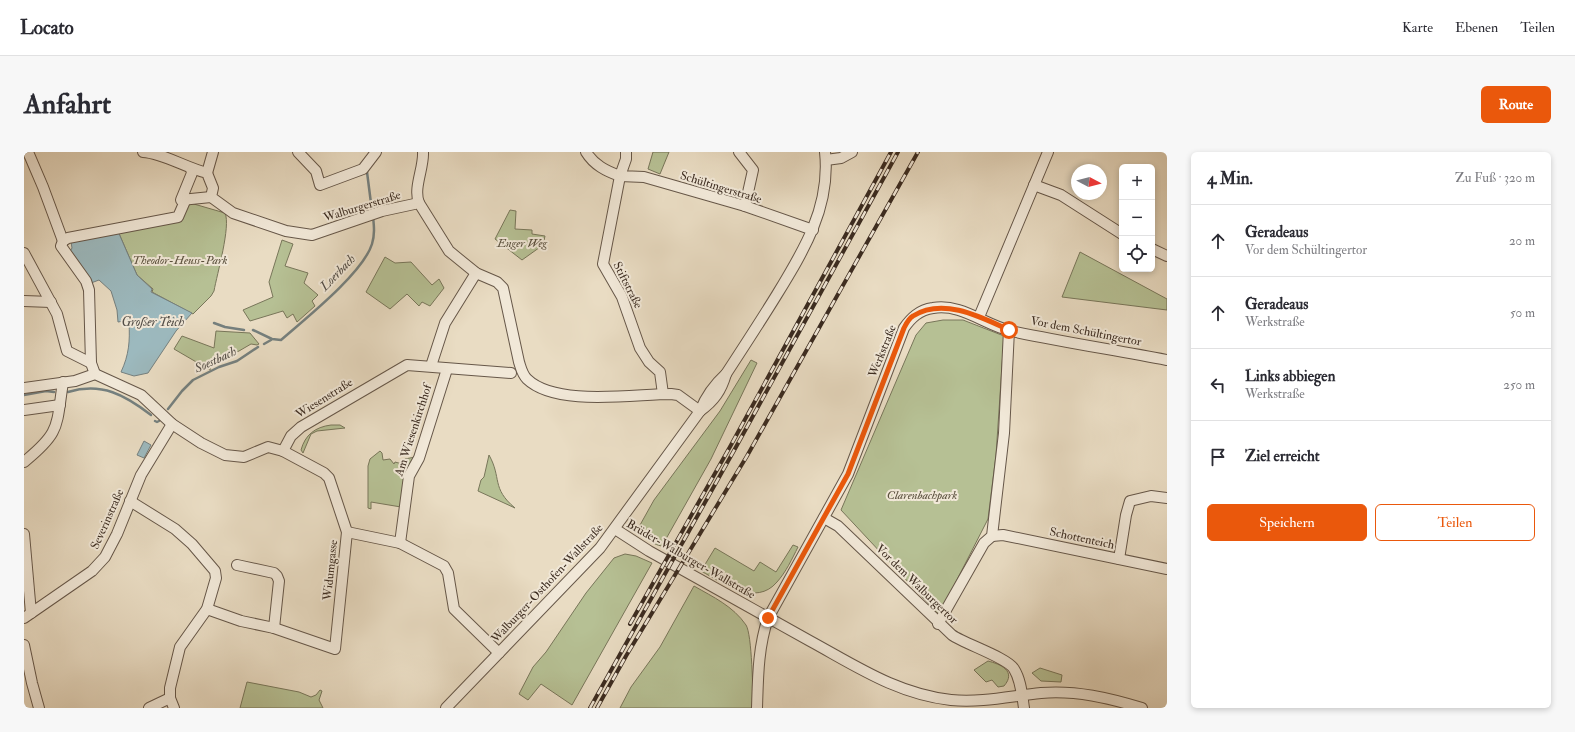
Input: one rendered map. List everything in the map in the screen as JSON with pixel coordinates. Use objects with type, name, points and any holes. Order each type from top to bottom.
[{"type":"street","points":[[28,152],[43,186],[63,241],[61,246],[86,281],[89,290],[91,363],[95,374]]},
{"type":"street","points":[[143,152],[150,152],[191,169],[207,173]]},
{"type":"street","points":[[191,169],[181,200],[212,197],[213,188],[207,173],[213,152]]},
{"type":"street","points":[[298,152],[316,171],[320,185],[363,170],[376,152]]},
{"type":"street","points":[[419,203],[417,197],[424,160],[423,152]]},
{"type":"street","points":[[586,152],[590,159],[602,169],[620,176]]},
{"type":"street","name":"Stiftstraße","points":[[626,152],[626,160],[620,176],[603,264],[622,297],[640,348],[660,372],[663,394]]},
{"type":"street","points":[[739,152],[753,170],[745,206]]},
{"type":"street","points":[[700,411],[705,398],[716,383],[726,374],[794,266],[813,230],[823,192],[825,156],[841,158],[852,152]]},
{"type":"street","points":[[979,316],[1048,152]]},
{"type":"street","name":"Schültingerstraße","points":[[620,176],[644,177],[745,206],[813,230]]},
{"type":"street","points":[[1034,185],[1060,195],[1119,232]]},
{"type":"street","name":"Walburgerstraße","points":[[212,197],[232,213],[286,232],[312,235],[382,211],[419,203],[449,251],[476,273],[497,282],[504,288],[519,362],[523,373],[528,380],[544,388],[583,397],[622,397],[663,394],[678,396],[700,411]]},
{"type":"street","points":[[63,241],[83,235],[178,217],[185,200]]},
{"type":"street","points":[[1155,250],[1167,256]]},
{"type":"street","points":[[24,253],[58,314],[67,351],[91,363]]},
{"type":"street","points":[[431,366],[445,323],[476,273]]},
{"type":"street","points":[[24,301],[51,302]]},
{"type":"street","name":"Werkstraße","points":[[757,708],[758,667],[761,638],[768,618],[848,474],[904,328],[912,316],[933,308],[954,309],[979,316]]},
{"type":"street","name":"Vor dem Schültingertor","points":[[979,316],[1009,330],[1167,360]]},
{"type":"street","points":[[938,624],[984,543],[992,536],[1004,432],[1009,330]]},
{"type":"street","name":"Wiesenstraße","points":[[284,451],[291,436],[301,427],[407,365],[431,366],[447,369],[512,372]]},
{"type":"street","name":"Am Wiesenkirchhof","points":[[400,543],[409,476],[419,458],[447,369]]},
{"type":"street","points":[[24,388],[63,382],[95,374],[141,395],[172,424],[201,443],[225,455],[244,457],[268,447],[284,451]]},
{"type":"street","points":[[24,462],[45,445],[54,434],[57,424],[63,382]]},
{"type":"street","points":[[24,410],[60,405]]},
{"type":"street","name":"Walburger-Osthofen-Wallstraße","points":[[446,708],[588,561],[615,529],[700,411]]},
{"type":"street","name":"Severinstraße","points":[[27,615],[92,571],[105,558],[141,475],[172,424]]},
{"type":"street","name":"Widumgasse","points":[[274,628],[335,649],[347,532],[328,478],[324,473],[284,451]]},
{"type":"street","points":[[1119,559],[1130,500],[1151,496],[1167,498]]},
{"type":"street","points":[[130,501],[175,529],[192,544],[215,571],[216,578],[207,609],[180,646],[170,688],[170,698],[174,708]]},
{"type":"street","name":"Vor dem Walburgertor","points":[[824,518],[838,526],[938,624],[964,643],[1014,667],[1018,677],[1024,708]]},
{"type":"street","name":"Brüder-Walburger-Wallstraße","points":[[615,529],[649,551],[863,672],[902,689],[951,700],[991,700],[1042,693],[1074,693],[1108,698],[1142,708]]},
{"type":"street","points":[[347,532],[400,543],[444,566],[450,583],[452,606],[499,653]]},
{"type":"street","points":[[24,534],[27,615]]},
{"type":"street","name":"Schottenteich","points":[[992,536],[1003,535],[1167,570]]},
{"type":"street","points":[[207,609],[241,621],[274,628],[278,581],[277,576],[274,573],[238,565]]},
{"type":"street","points":[[24,645],[39,708]]},
{"type":"street","points":[[149,708],[170,698]]},
{"type":"green space","points":[[653,152],[669,152],[660,174],[648,169]]},
{"type":"green space","name":"Theodor-Heuss-Park","points":[[187,202],[225,213],[226,219],[225,239],[214,291],[193,314],[152,292],[153,289],[137,275],[117,229],[183,219]]},
{"type":"green space","name":"Enger Weg","points":[[510,210],[516,211],[515,229],[532,230],[532,234],[545,236],[543,245],[522,260],[495,239]]},
{"type":"green space","points":[[282,240],[293,244],[285,266],[308,273],[304,283],[318,295],[312,301],[315,306],[297,322],[293,314],[287,318],[283,311],[250,321],[243,310],[273,297],[269,282]]},
{"type":"green space","points":[[1080,252],[1167,299],[1167,310],[1062,297]]},
{"type":"green space","points":[[385,257],[395,263],[411,262],[432,285],[439,279],[444,288],[430,306],[422,302],[419,306],[407,294],[390,309],[366,292]]},
{"type":"green space","name":"Clarenbachpark","points":[[943,320],[963,320],[1004,336],[996,455],[988,519],[939,615],[841,510],[916,335],[926,323]]},
{"type":"green space","points":[[216,331],[250,333],[259,344],[251,344],[239,351],[212,362],[210,370],[174,349],[182,336],[214,348]]},
{"type":"green space","points":[[751,360],[757,363],[711,459],[662,546],[655,544],[644,536],[640,529],[640,525],[654,500],[720,411]]},
{"type":"green space","points":[[331,425],[340,425],[345,428],[317,431],[311,434],[303,453],[301,450],[308,436],[316,430],[320,428]]},
{"type":"green space","points":[[380,451],[382,453],[383,460],[390,459],[394,464],[395,462],[402,464],[401,462],[405,459],[415,457],[401,507],[371,502],[371,509],[368,508],[368,466],[370,459]]},
{"type":"green space","points":[[489,455],[493,463],[500,489],[503,495],[515,508],[478,491],[481,480],[484,477]]},
{"type":"green space","points":[[793,545],[798,547],[783,574],[769,589],[759,593],[750,593],[739,590],[701,571],[715,548],[754,571],[760,562],[776,572]]},
{"type":"green space","points":[[625,554],[636,556],[652,563],[572,705],[541,684],[528,700],[519,694],[533,667],[546,652],[586,593],[614,558]]},
{"type":"green space","points":[[694,586],[729,607],[746,625],[751,651],[753,708],[620,708],[631,687],[660,647]]},
{"type":"green space","points":[[988,661],[1002,666],[1008,672],[1008,681],[1004,686],[998,687],[992,680],[986,682],[974,670]]},
{"type":"green space","points":[[1040,668],[1062,675],[1061,682],[1041,681],[1032,673]]},
{"type":"green space","points":[[247,682],[299,692],[311,697],[316,695],[320,690],[322,691],[319,700],[323,708],[240,708]]},
{"type":"water","name":"Großer Teich","points":[[117,229],[137,275],[152,289],[151,292],[192,313],[176,331],[148,373],[134,376],[121,372],[126,360],[128,348],[129,323],[124,321],[118,322],[117,310],[111,291],[99,280],[91,283],[69,253],[72,248],[71,242]]},
{"type":"water","points":[[144,441],[151,445],[144,458],[137,455]]},
{"type":"waterway","name":"Loerbach","points":[[367,172],[372,211]]},
{"type":"waterway","name":"Loerbach","points":[[253,330],[272,339],[281,340],[346,282],[366,256],[372,244],[374,237],[373,216]]},
{"type":"waterway","name":"Loerbach","points":[[214,323],[225,327],[244,330]]},
{"type":"waterway","name":"Soestbach","points":[[264,344],[271,340]]},
{"type":"waterway","name":"Soestbach","points":[[168,409],[193,380],[219,367],[237,361],[258,347]]},
{"type":"waterway","name":"Soestbach","points":[[68,392],[80,389],[112,392],[122,396],[151,415]]},
{"type":"waterway","name":"Soestbach","points":[[24,395],[46,391],[54,392]]},
{"type":"waterway","name":"Soestbach","points":[[155,421],[159,421]]},
{"type":"railway","points":[[630,624],[731,445],[891,152]]},
{"type":"railway","points":[[590,708],[736,447],[898,152]]},
{"type":"railway","points":[[597,708],[626,656],[747,456],[918,152]]},
{"type":"route","points":[[768,618],[848,474],[904,328],[912,316],[933,308],[954,309],[979,316],[1009,330]]}]
